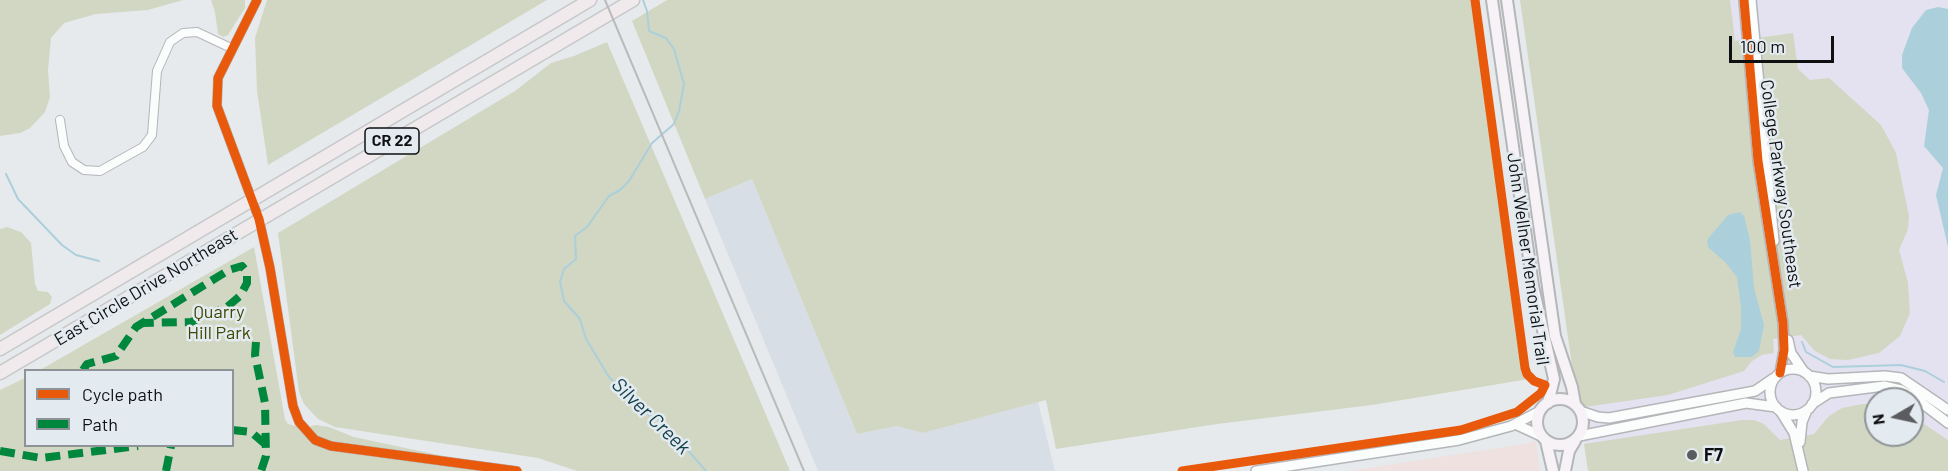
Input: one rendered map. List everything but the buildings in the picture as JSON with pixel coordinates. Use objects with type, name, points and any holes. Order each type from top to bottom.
[{"type":"main road","name":"East Circle Drive Northeast","points":[[0,349],[590,0]]},
{"type":"main road","points":[[1492,0],[1533,286],[1554,379],[1538,428],[1552,471]]},
{"type":"main road","points":[[1507,0],[1555,336],[1584,424],[1569,451],[1565,471]]},
{"type":"main road","name":"East Circle Drive Northeast","points":[[0,373],[630,2]]},
{"type":"main road","points":[[1544,407],[1562,399],[1578,407]]},
{"type":"main road","points":[[1543,438],[1560,446],[1577,439]]},
{"type":"street","points":[[258,0],[231,48],[218,78],[217,106],[235,162],[259,219],[270,268],[293,406],[308,435],[323,444],[340,448],[517,471]]},
{"type":"street","name":"College Parkway Southeast","points":[[1744,0],[1752,110],[1767,232],[1774,261],[1783,323],[1784,350],[1777,376]]},
{"type":"street","name":"College Parkway Southeast","points":[[1751,0],[1773,227],[1774,261]]},
{"type":"street","points":[[60,120],[64,146],[72,162],[84,170],[100,171],[143,147],[152,135],[157,70],[170,42],[183,33],[197,32],[231,48]]},
{"type":"street","name":"College Parkway Southeast","points":[[1783,323],[1791,353],[1806,374]]},
{"type":"street","points":[[1578,407],[1598,417],[1609,418],[1755,391],[1777,376],[1793,369],[1828,379],[1885,376],[1901,378],[1948,410]]},
{"type":"street","points":[[1802,467],[1800,432],[1815,387],[1806,374]]},
{"type":"street","points":[[1777,376],[1770,393],[1778,410],[1794,433],[1802,467]]},
{"type":"street","points":[[1577,439],[1746,403],[1794,415],[1829,393],[1884,386],[1908,394],[1948,423]]},
{"type":"street","points":[[1256,471],[1459,440],[1515,424],[1544,407]]},
{"type":"street","points":[[1515,424],[1543,438]]},
{"type":"shaded area","points":[[1520,0],[1948,0],[1948,471],[1588,471]]},
{"type":"shaded area","points":[[752,179],[857,434],[897,426],[923,433],[1038,402],[1055,471],[818,471],[705,199]]},
{"type":"shaded area","points":[[1536,441],[1540,471],[1349,471],[1524,444]]},
{"type":"green space","points":[[0,0],[183,0],[148,10],[96,14],[64,23],[51,38],[48,70],[50,97],[45,112],[30,128],[20,133],[0,136]]},
{"type":"green space","points":[[211,0],[245,0],[245,8],[228,35],[223,37],[218,34]]},
{"type":"green space","points":[[267,0],[547,0],[268,165],[257,91],[255,38]]},
{"type":"green space","points":[[667,0],[1476,0],[1529,379],[1372,405],[1217,424],[1056,449],[1046,400],[923,433],[897,426],[857,434],[752,179],[705,199],[632,21]]},
{"type":"green space","points":[[1520,0],[1730,0],[1735,41],[1793,33],[1798,69],[1810,80],[1829,78],[1881,125],[1896,153],[1909,216],[1908,229],[1899,250],[1908,283],[1910,313],[1900,336],[1879,353],[1848,360],[1830,359],[1815,351],[1801,335],[1773,339],[1774,353],[1762,355],[1752,361],[1744,371],[1668,395],[1578,408]]},
{"type":"green space","points":[[607,42],[790,471],[577,471],[538,458],[335,427],[318,419],[304,404],[299,392],[278,233],[515,91],[551,63]]},
{"type":"green space","points":[[7,227],[21,232],[31,243],[35,284],[38,291],[48,292],[52,297],[50,304],[0,335],[0,229]]},
{"type":"green space","name":"Quarry Hill Park","points":[[254,247],[285,419],[288,424],[305,428],[315,425],[329,427],[354,437],[457,459],[477,468],[495,471],[0,471],[0,390],[24,378],[24,447],[234,447],[234,369],[42,369]]},
{"type":"green space","points":[[1864,404],[1864,447],[1924,447],[1924,424],[1948,440],[1948,471],[1588,471],[1584,444],[1742,420],[1754,420],[1764,424],[1780,440],[1814,434],[1829,416],[1842,408]]},
{"type":"water","points":[[1938,7],[1948,9],[1948,247],[1936,195],[1943,168],[1924,146],[1929,110],[1921,93],[1902,68],[1902,55],[1912,28],[1926,10]]},
{"type":"water","points":[[1740,212],[1744,216],[1750,240],[1754,288],[1764,325],[1759,351],[1752,357],[1735,357],[1733,352],[1741,329],[1737,277],[1708,247],[1707,240],[1728,215]]},
{"type":"waterway","name":"Silver Creek","points":[[643,0],[647,11],[649,31],[666,38],[674,49],[684,84],[679,111],[674,124],[652,143],[629,181],[609,196],[587,227],[575,236],[576,259],[564,269],[560,282],[564,301],[580,319],[586,339],[609,377],[646,413],[665,424],[706,471]]},
{"type":"waterway","points":[[6,174],[18,199],[62,245],[76,255],[99,261]]},
{"type":"waterway","points":[[1802,342],[1806,352],[1833,367],[1901,365],[1925,371],[1944,382]]},
{"type":"railway","points":[[605,0],[804,471]]},
{"type":"marked path","points":[[84,369],[87,364],[116,356],[136,327],[229,270],[242,266],[247,272],[247,283],[240,296],[227,307],[191,322],[143,323]]},
{"type":"marked path","points":[[256,342],[255,355],[265,403],[266,456],[261,471]]},
{"type":"marked path","points":[[234,430],[251,432],[265,444]]},
{"type":"marked path","points":[[0,451],[41,458],[130,447]]},
{"type":"marked path","points":[[166,471],[171,447]]},
{"type":"cycle path","points":[[257,0],[218,78],[217,106],[259,219],[270,268],[293,406],[299,422],[315,440],[331,446],[517,471]]},
{"type":"cycle path","name":"John Wellner Memorial Trail","points":[[1182,471],[1461,430],[1517,412],[1541,393],[1545,385],[1534,381],[1525,368],[1475,0]]},
{"type":"cycle path","points":[[1744,0],[1758,161],[1783,323],[1784,350],[1780,373]]},
{"type":"place","name":"F7","points":[[1692,455]]}]
